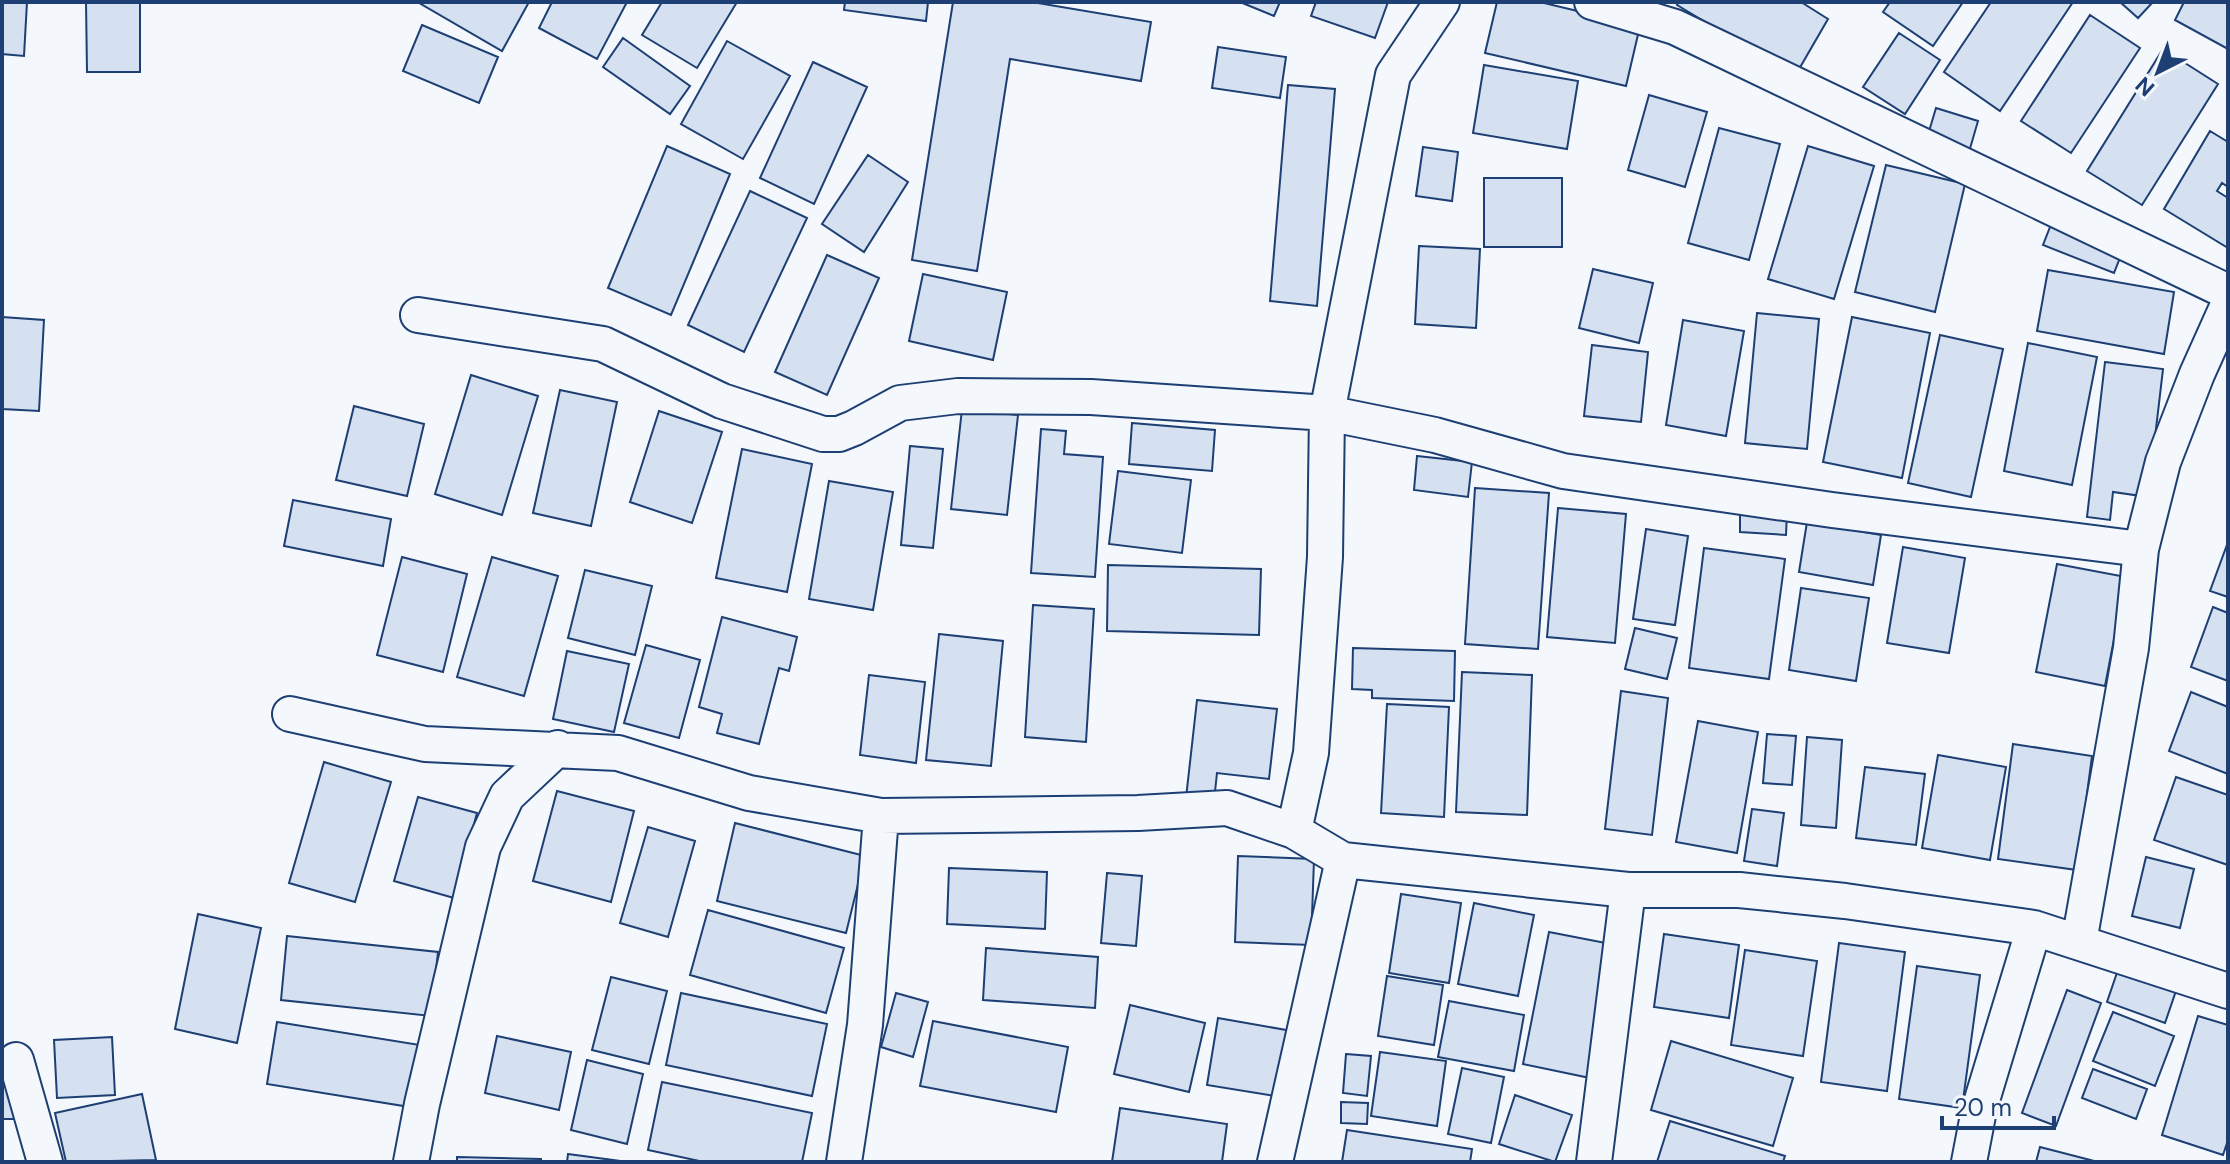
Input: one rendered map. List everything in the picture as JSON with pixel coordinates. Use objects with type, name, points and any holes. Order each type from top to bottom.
[{"type":"street","points":[[1294,831],[1311,753],[1325,557],[1327,413],[1393,75],[1442,2]]},
{"type":"street","points":[[1592,2],[1675,27],[2228,292]]},
{"type":"street","points":[[2079,942],[2131,648],[2141,549],[2163,462],[2228,305]]},
{"type":"street","points":[[418,315],[603,344],[722,401],[823,434],[839,434],[854,428],[900,403],[958,396],[1091,397],[1327,413],[1435,435],[1563,471],[1832,510],[2141,549]]},
{"type":"street","points":[[290,714],[425,744],[618,753],[749,793],[881,816],[1138,813],[1227,808],[1294,831],[1343,860],[1628,890],[1739,890],[1845,901],[2034,928],[2228,991]]},
{"type":"street","points":[[411,1162],[483,847],[507,796],[558,748]]},
{"type":"street","points":[[844,1162],[865,1025],[881,816]]},
{"type":"street","points":[[1275,1162],[1343,860]]},
{"type":"street","points":[[1594,1162],[1628,890]]},
{"type":"street","points":[[1969,1162],[1979,1110],[2034,928]]},
{"type":"street","points":[[16,1060],[45,1162]]},
{"type":"building","points":[[2,2],[27,2],[24,56],[2,54]]},
{"type":"building","points":[[86,2],[140,2],[140,72],[87,72]]},
{"type":"building","points":[[529,2],[502,51],[421,4]]},
{"type":"building","points":[[552,2],[627,2],[597,59],[539,28]]},
{"type":"building","points":[[662,2],[737,2],[697,68],[642,35]]},
{"type":"building","points":[[845,2],[928,2],[926,21],[844,10]]},
{"type":"building","points":[[953,2],[1032,2],[1151,22],[1141,81],[1010,59],[977,271],[912,260]]},
{"type":"building","points":[[1240,2],[1280,2],[1274,16]]},
{"type":"building","points":[[1316,2],[1388,2],[1375,38],[1311,16]]},
{"type":"building","points":[[1497,2],[1540,2],[1640,26],[1626,86],[1485,53]]},
{"type":"building","points":[[1679,2],[1801,2],[1828,19],[1795,76],[1677,5]]},
{"type":"building","points":[[1890,2],[1963,2],[1933,46],[1883,12]]},
{"type":"building","points":[[1991,2],[2073,2],[2000,111],[1944,72]]},
{"type":"building","points":[[2120,2],[2153,2],[2138,18]]},
{"type":"building","points":[[2184,2],[2228,2],[2228,49],[2175,20]]},
{"type":"building","points":[[2090,15],[2140,48],[2071,153],[2021,121]]},
{"type":"building","points":[[422,25],[498,57],[479,103],[403,71]]},
{"type":"building","points":[[1899,33],[1940,60],[1905,114],[1863,87]]},
{"type":"building","points":[[623,38],[690,86],[670,114],[603,67]]},
{"type":"building","points":[[727,41],[790,76],[743,159],[681,124]]},
{"type":"building","points":[[1218,47],[1286,57],[1280,98],[1212,88]]},
{"type":"building","points":[[2163,49],[2218,84],[2142,205],[2087,171]]},
{"type":"building","points":[[813,62],[867,87],[814,204],[760,178]]},
{"type":"building","points":[[1484,65],[1578,81],[1567,149],[1473,133]]},
{"type":"building","points":[[1288,85],[1335,89],[1317,306],[1270,301]]},
{"type":"building","points":[[1649,95],[1707,112],[1685,187],[1628,170]]},
{"type":"building","points":[[1936,108],[1978,121],[1969,152],[1927,138]]},
{"type":"building","points":[[1719,128],[1780,144],[1749,260],[1688,243]]},
{"type":"building","points":[[2210,131],[2228,142],[2228,187],[2222,183],[2217,191],[2228,198],[2228,248],[2164,209]]},
{"type":"building","points":[[667,146],[730,174],[671,315],[608,288]]},
{"type":"building","points":[[1808,146],[1874,166],[1834,299],[1768,279]]},
{"type":"building","points":[[1423,147],[1458,152],[1452,201],[1416,196]]},
{"type":"building","points":[[868,155],[908,182],[864,252],[822,224]]},
{"type":"building","points":[[1886,165],[1965,184],[1935,312],[1855,292]]},
{"type":"building","points":[[1484,178],[1562,178],[1562,247],[1484,247]]},
{"type":"building","points":[[750,191],[807,218],[744,352],[688,325]]},
{"type":"building","points":[[2052,222],[2123,250],[2114,273],[2043,245]]},
{"type":"building","points":[[1419,246],[1480,249],[1476,328],[1415,324]]},
{"type":"building","points":[[827,255],[879,278],[827,395],[775,372]]},
{"type":"building","points":[[1593,269],[1653,283],[1639,343],[1579,328]]},
{"type":"building","points":[[2048,270],[2174,292],[2164,354],[2037,331]]},
{"type":"building","points":[[923,274],[1007,292],[993,360],[909,341]]},
{"type":"building","points":[[1757,313],[1819,319],[1807,449],[1745,443]]},
{"type":"building","points":[[2,317],[44,320],[39,411],[2,409]]},
{"type":"building","points":[[1852,317],[1930,333],[1902,478],[1823,462]]},
{"type":"building","points":[[1683,320],[1744,331],[1726,436],[1666,425]]},
{"type":"building","points":[[1940,335],[2003,349],[1971,497],[1908,483]]},
{"type":"building","points":[[2028,343],[2097,357],[2072,485],[2004,471]]},
{"type":"building","points":[[1592,345],[1648,352],[1641,422],[1584,416]]},
{"type":"building","points":[[2105,362],[2163,369],[2148,497],[2113,492],[2110,520],[2087,517]]},
{"type":"building","points":[[471,375],[538,396],[502,515],[435,494]]},
{"type":"building","points":[[560,390],[617,402],[591,526],[533,513]]},
{"type":"building","points":[[354,406],[424,424],[407,496],[336,480]]},
{"type":"building","points":[[962,409],[1018,415],[1007,515],[951,509]]},
{"type":"building","points":[[659,411],[722,432],[692,523],[630,502]]},
{"type":"building","points":[[1132,423],[1215,430],[1212,471],[1129,464]]},
{"type":"building","points":[[1041,429],[1066,431],[1064,454],[1103,457],[1095,577],[1031,573]]},
{"type":"building","points":[[910,446],[943,449],[933,548],[901,545]]},
{"type":"building","points":[[742,449],[812,464],[787,592],[716,578]]},
{"type":"building","points":[[1417,456],[1472,462],[1468,497],[1414,490]]},
{"type":"building","points":[[1118,471],[1191,480],[1182,553],[1109,544]]},
{"type":"building","points":[[829,481],[893,492],[873,610],[809,599]]},
{"type":"building","points":[[1475,488],[1549,493],[1538,649],[1465,644]]},
{"type":"building","points":[[293,500],[391,519],[383,566],[284,546]]},
{"type":"building","points":[[1558,508],[1626,514],[1615,643],[1547,637]]},
{"type":"building","points":[[1740,510],[1787,512],[1786,535],[1740,532]]},
{"type":"building","points":[[1807,522],[1881,535],[1873,585],[1799,572]]},
{"type":"building","points":[[1646,529],[1688,536],[1675,625],[1633,619]]},
{"type":"building","points":[[2228,542],[2228,597],[2210,591]]},
{"type":"building","points":[[1903,547],[1965,558],[1949,653],[1887,643]]},
{"type":"building","points":[[1704,548],[1785,559],[1769,679],[1689,668]]},
{"type":"building","points":[[402,557],[467,574],[443,672],[377,655]]},
{"type":"building","points":[[492,557],[558,576],[524,696],[457,677]]},
{"type":"building","points":[[2057,564],[2126,577],[2105,686],[2036,672]]},
{"type":"building","points":[[1108,565],[1261,569],[1259,635],[1107,631]]},
{"type":"building","points":[[585,570],[652,586],[635,655],[568,638]]},
{"type":"building","points":[[1801,588],[1869,598],[1856,681],[1789,670]]},
{"type":"building","points":[[1033,605],[1094,609],[1086,742],[1025,737]]},
{"type":"building","points":[[2213,607],[2228,613],[2228,681],[2191,667]]},
{"type":"building","points":[[722,617],[797,637],[789,671],[779,668],[759,744],[717,733],[722,714],[699,707]]},
{"type":"building","points":[[1635,628],[1677,638],[1667,679],[1625,669]]},
{"type":"building","points":[[939,634],[1003,641],[991,766],[926,760]]},
{"type":"building","points":[[646,645],[700,660],[679,738],[624,723]]},
{"type":"building","points":[[1353,648],[1455,651],[1454,701],[1372,698],[1372,690],[1352,689]]},
{"type":"building","points":[[567,651],[629,664],[614,732],[553,719]]},
{"type":"building","points":[[1462,672],[1532,675],[1527,815],[1456,812]]},
{"type":"building","points":[[869,675],[925,682],[916,763],[860,755]]},
{"type":"building","points":[[1621,691],[1668,698],[1652,835],[1605,829]]},
{"type":"building","points":[[2191,692],[2228,707],[2228,774],[2169,751]]},
{"type":"building","points":[[1197,700],[1277,709],[1269,779],[1217,773],[1214,801],[1186,798]]},
{"type":"building","points":[[1387,704],[1449,707],[1444,817],[1381,813]]},
{"type":"building","points":[[1698,721],[1758,732],[1737,853],[1676,842]]},
{"type":"building","points":[[1767,734],[1796,736],[1792,785],[1763,783]]},
{"type":"building","points":[[1807,737],[1842,740],[1836,828],[1801,825]]},
{"type":"building","points":[[2013,744],[2092,756],[2077,870],[1998,859]]},
{"type":"building","points":[[1938,755],[2006,767],[1990,860],[1922,848]]},
{"type":"building","points":[[324,762],[391,782],[355,902],[289,883]]},
{"type":"building","points":[[1865,767],[1925,774],[1916,845],[1856,838]]},
{"type":"building","points":[[2176,777],[2228,795],[2228,865],[2154,840]]},
{"type":"building","points":[[557,791],[634,811],[611,902],[533,881]]},
{"type":"building","points":[[418,797],[477,813],[454,898],[394,881]]},
{"type":"building","points":[[1752,809],[1784,813],[1777,866],[1744,861]]},
{"type":"building","points":[[735,823],[865,856],[846,933],[717,901]]},
{"type":"building","points":[[648,827],[695,841],[668,937],[620,923]]},
{"type":"building","points":[[1238,856],[1314,859],[1311,945],[1235,942]]},
{"type":"building","points":[[2146,857],[2194,869],[2180,928],[2132,916]]},
{"type":"building","points":[[949,868],[1047,872],[1045,929],[947,924]]},
{"type":"building","points":[[1107,873],[1142,876],[1136,946],[1101,943]]},
{"type":"building","points":[[1401,894],[1461,903],[1449,983],[1389,973]]},
{"type":"building","points":[[1474,903],[1534,915],[1518,996],[1458,984]]},
{"type":"building","points":[[708,910],[844,948],[826,1013],[690,975]]},
{"type":"building","points":[[198,914],[261,928],[237,1043],[175,1029]]},
{"type":"building","points":[[1549,932],[1616,945],[1590,1078],[1523,1064]]},
{"type":"building","points":[[1664,934],[1739,945],[1729,1018],[1654,1007]]},
{"type":"building","points":[[287,936],[438,952],[431,1016],[281,1000]]},
{"type":"building","points":[[1839,943],[1905,952],[1887,1091],[1821,1082]]},
{"type":"building","points":[[986,948],[1098,957],[1095,1008],[983,1000]]},
{"type":"building","points":[[1745,950],[1817,961],[1803,1056],[1731,1045]]},
{"type":"building","points":[[2121,961],[2179,982],[2165,1023],[2107,1002]]},
{"type":"building","points":[[1917,966],[1980,975],[1962,1108],[1899,1099]]},
{"type":"building","points":[[1387,976],[1443,985],[1434,1045],[1378,1036]]},
{"type":"building","points":[[611,977],[667,991],[649,1064],[592,1050]]},
{"type":"building","points":[[2067,990],[2101,1003],[2056,1126],[2022,1113]]},
{"type":"building","points":[[681,993],[827,1024],[812,1096],[666,1065]]},
{"type":"building","points":[[896,993],[928,1002],[913,1057],[881,1047]]},
{"type":"building","points":[[1449,1001],[1524,1015],[1514,1071],[1438,1057]]},
{"type":"building","points":[[1130,1005],[1205,1023],[1189,1092],[1114,1074]]},
{"type":"building","points":[[2113,1012],[2174,1036],[2155,1086],[2093,1061]]},
{"type":"building","points":[[2198,1016],[2228,1025],[2228,1140],[2223,1155],[2162,1135]]},
{"type":"building","points":[[1218,1018],[1292,1031],[1281,1097],[1207,1085]]},
{"type":"building","points":[[933,1021],[1068,1047],[1056,1112],[920,1086]]},
{"type":"building","points":[[277,1022],[426,1046],[416,1108],[267,1084]]},
{"type":"building","points":[[497,1036],[571,1052],[559,1110],[485,1093]]},
{"type":"building","points":[[112,1037],[115,1095],[57,1098],[54,1040]]},
{"type":"building","points":[[1671,1041],[1793,1078],[1773,1146],[1651,1110]]},
{"type":"building","points":[[1380,1052],[1446,1061],[1437,1126],[1371,1116]]},
{"type":"building","points":[[2,1054],[16,1055],[14,1119],[2,1119]]},
{"type":"building","points":[[1346,1054],[1371,1056],[1367,1096],[1343,1093]]},
{"type":"building","points":[[587,1060],[643,1074],[627,1144],[571,1130]]},
{"type":"building","points":[[1462,1068],[1504,1077],[1491,1143],[1448,1134]]},
{"type":"building","points":[[2093,1069],[2147,1089],[2136,1119],[2082,1098]]},
{"type":"building","points":[[662,1082],[812,1113],[802,1162],[704,1162],[648,1150]]},
{"type":"building","points":[[142,1094],[156,1160],[66,1162],[55,1113]]},
{"type":"building","points":[[1515,1095],[1572,1115],[1555,1162],[1499,1144]]},
{"type":"building","points":[[1341,1102],[1368,1103],[1367,1124],[1341,1123]]},
{"type":"building","points":[[1120,1108],[1227,1124],[1222,1162],[1112,1162]]},
{"type":"building","points":[[1670,1121],[1785,1156],[1783,1162],[1657,1162]]},
{"type":"building","points":[[1347,1130],[1472,1149],[1470,1162],[1342,1162]]},
{"type":"building","points":[[2040,1147],[2098,1162],[2036,1162]]},
{"type":"building","points":[[568,1154],[628,1162],[567,1162]]},
{"type":"building","points":[[457,1157],[541,1159],[541,1162],[457,1162]]}]
